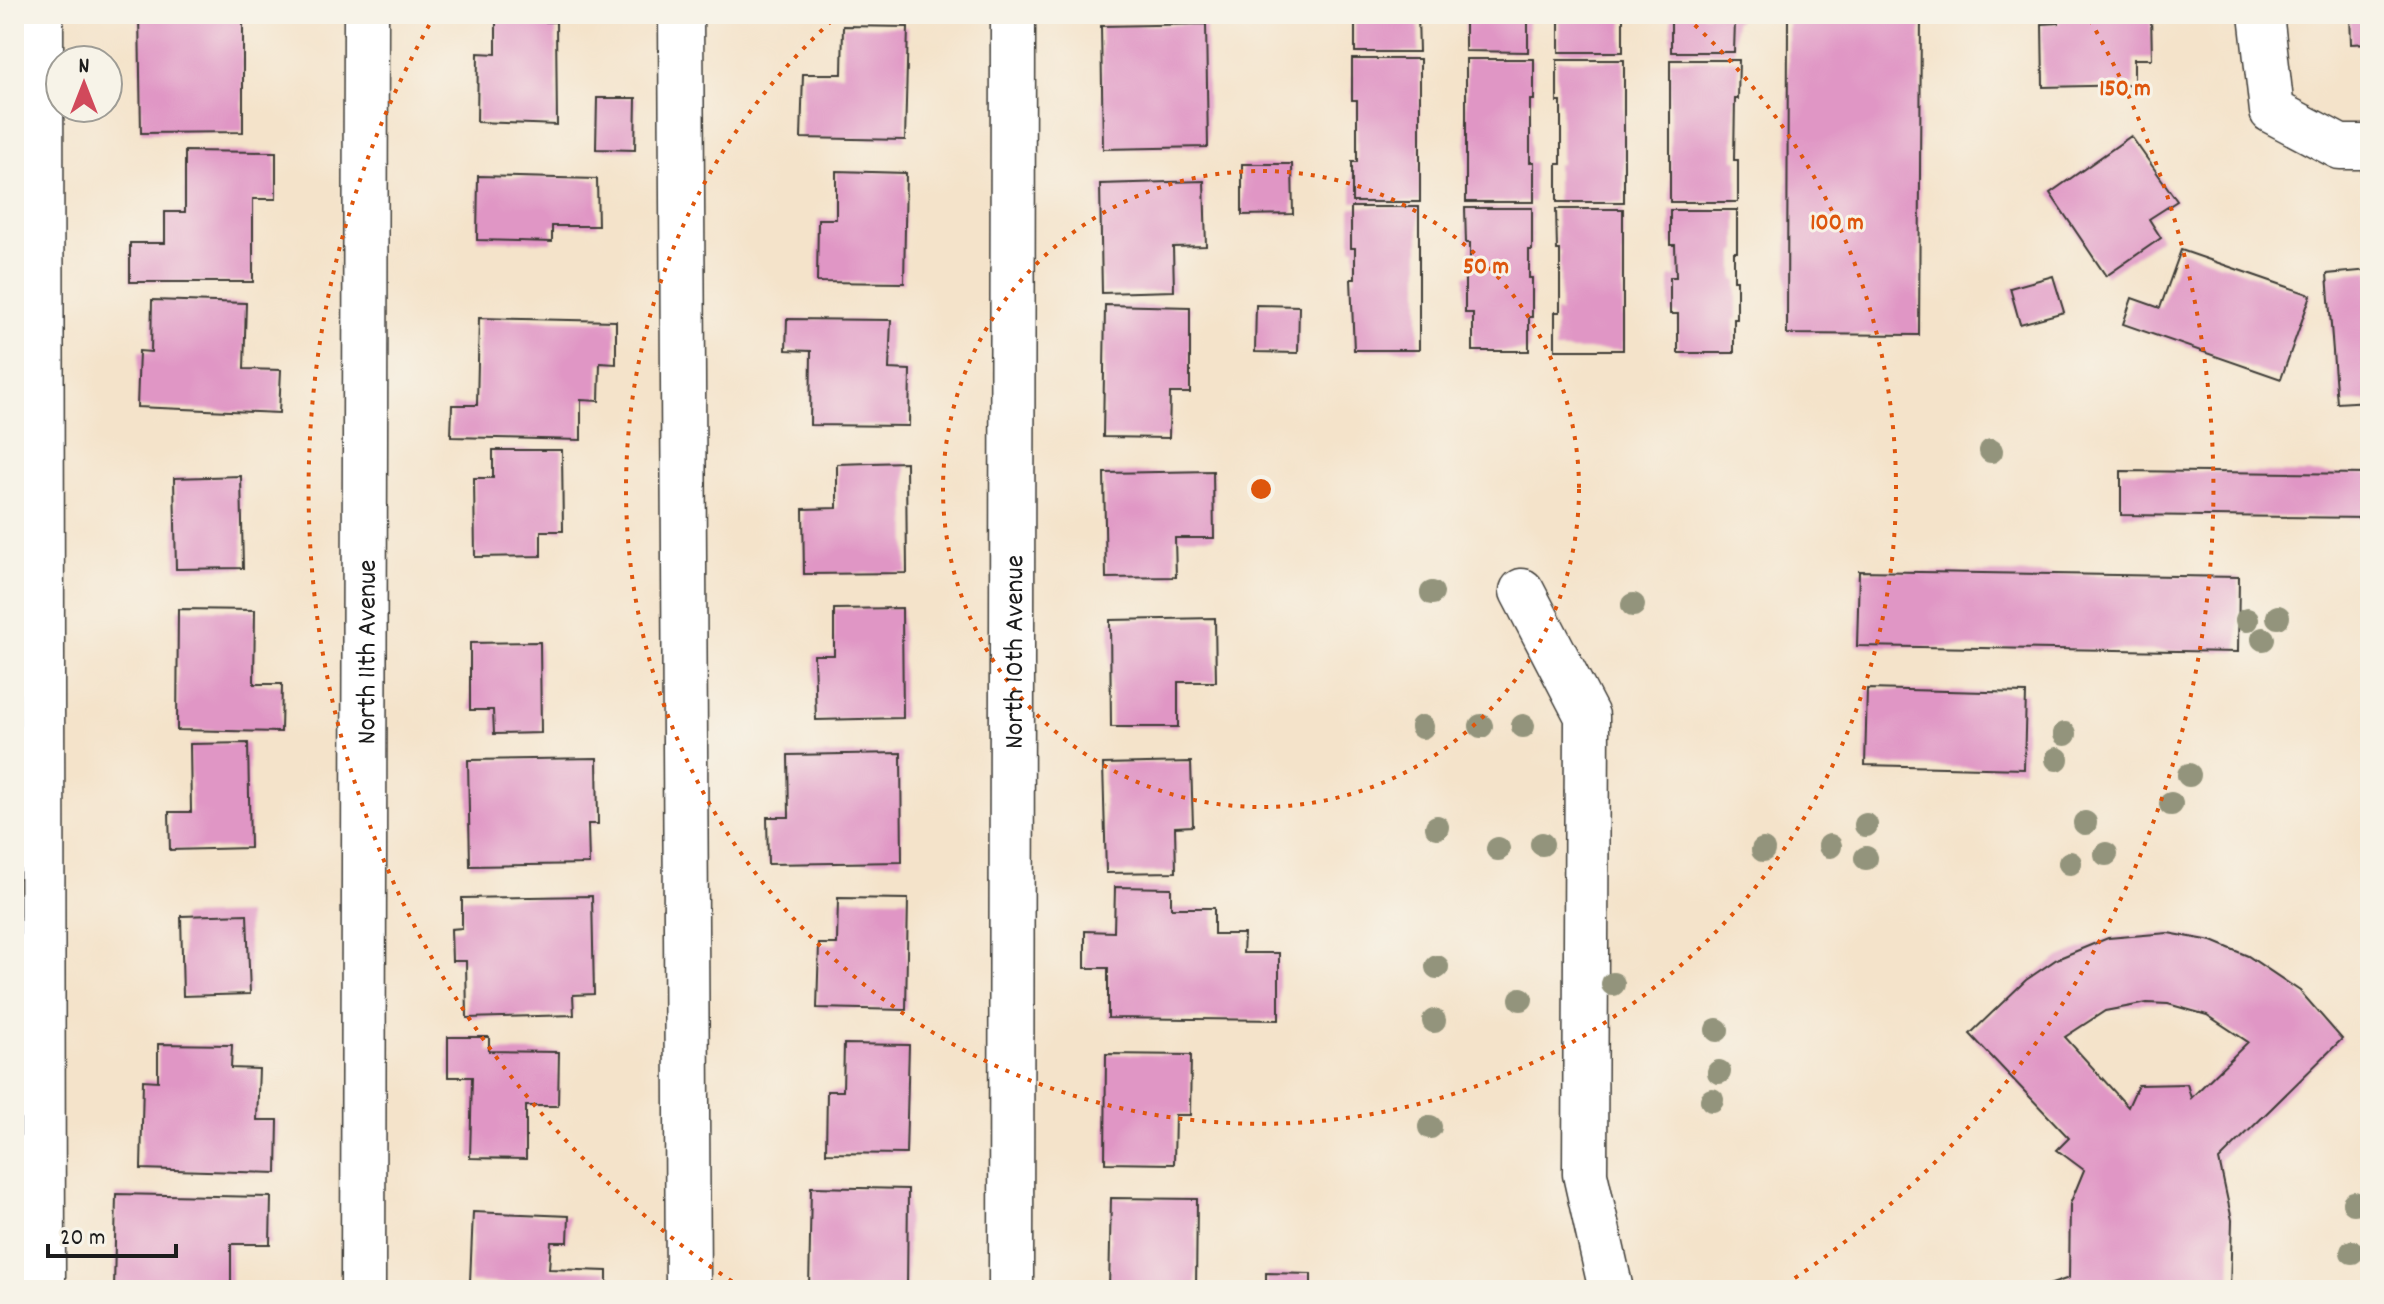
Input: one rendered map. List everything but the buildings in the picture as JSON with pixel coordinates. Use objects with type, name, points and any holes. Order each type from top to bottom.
[{"type":"street","points":[[41,14],[43,1290]]},
{"type":"street","name":"North 11th Avenue","points":[[363,1290],[366,14]]},
{"type":"street","points":[[681,14],[688,1290]]},
{"type":"street","name":"North 10th Avenue","points":[[1011,1290],[1013,14]]},
{"type":"street","points":[[2261,14],[2272,111],[2340,147],[2370,147]]},
{"type":"street","points":[[1522,591],[1587,716],[1585,1174],[1611,1290]]}]
